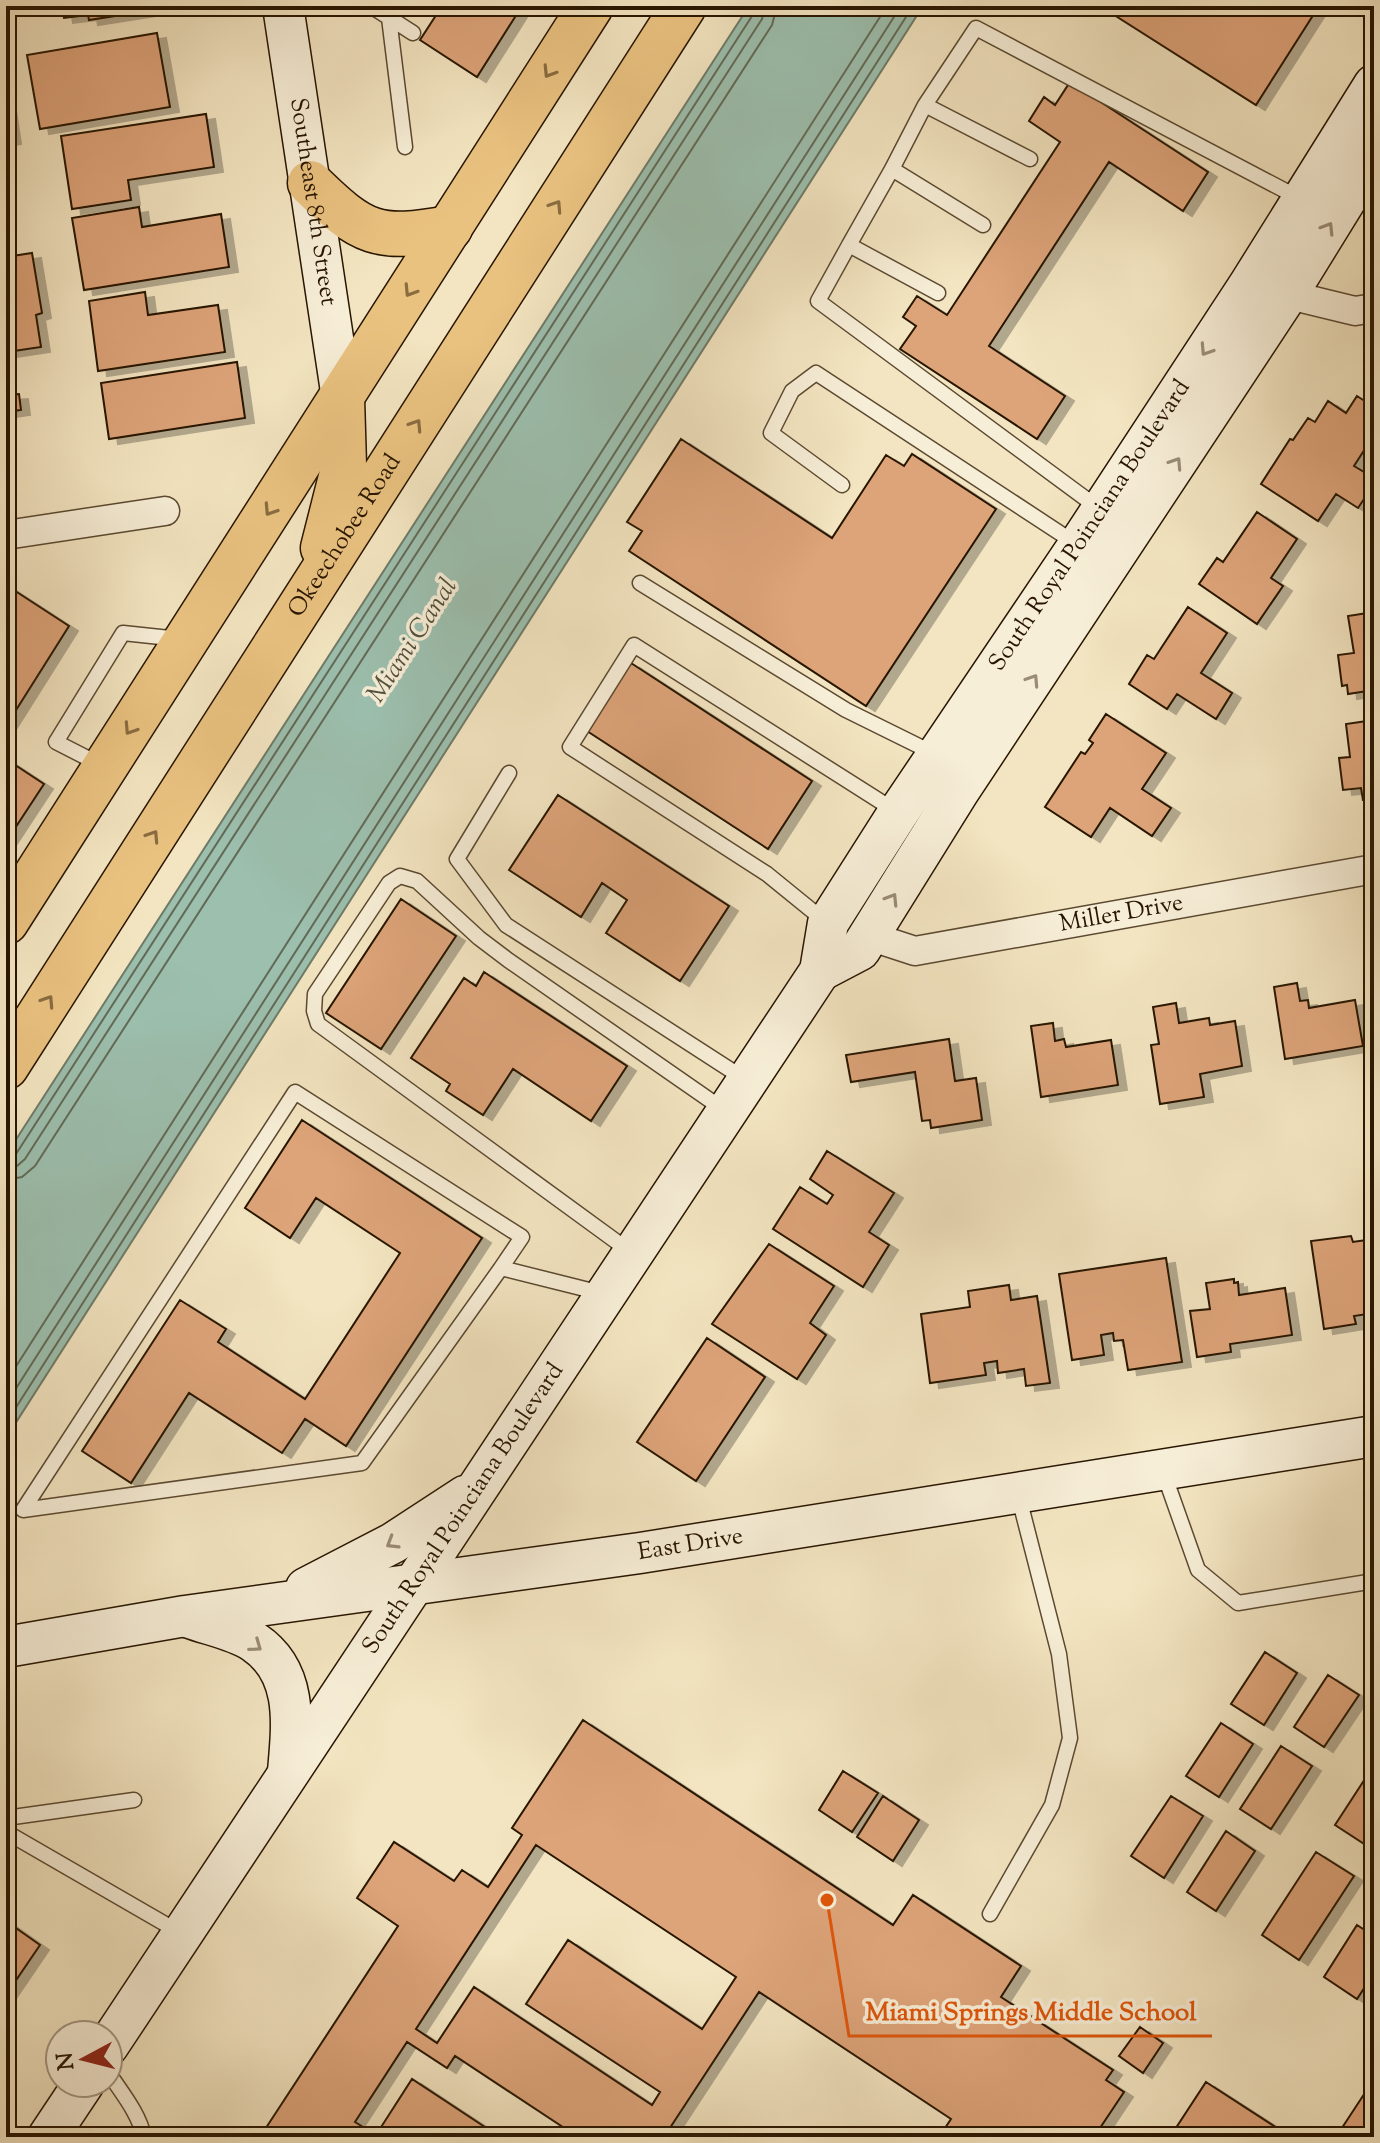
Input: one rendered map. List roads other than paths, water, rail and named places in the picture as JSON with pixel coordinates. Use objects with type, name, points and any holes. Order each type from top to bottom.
[{"type":"highway","points":[[7,919],[591,6]]},
{"type":"highway","name":"Okeechobee Road","points":[[6,1067],[684,6]]},
{"type":"highway","points":[[310,183],[342,215],[374,232],[407,236],[450,228]]},
{"type":"highway","points":[[314,585],[344,465],[342,398]]},
{"type":"street","name":"Southeast 8th Street","points":[[283,6],[342,398]]},
{"type":"street","name":"South Royal Poinciana Boulevard","points":[[124,2022],[820,971],[828,923],[1249,285],[1374,85]]},
{"type":"street","name":"South Royal Poinciana Boulevard","points":[[820,971],[860,950],[959,791],[1287,295],[1374,154]]},
{"type":"street","points":[[1249,285],[1355,311],[1374,308]]},
{"type":"street","points":[[6,535],[165,511]]},
{"type":"street","name":"Miller Drive","points":[[869,936],[915,951],[1374,869]]},
{"type":"street","name":"East Drive","points":[[6,1647],[185,1616],[640,1553],[1374,1436]]},
{"type":"street","points":[[277,1603],[393,1543],[481,1486]]},
{"type":"street","points":[[185,1616],[252,1641],[272,1659],[285,1679],[291,1701],[292,1726],[288,1776]]},
{"type":"street","points":[[48,2137],[73,2099]]},
{"type":"lane","points":[[371,6],[413,33]]},
{"type":"lane","points":[[389,18],[405,147]]},
{"type":"lane","points":[[1101,510],[818,301],[925,105],[976,28],[1302,200]]},
{"type":"lane","points":[[925,105],[1030,159]]},
{"type":"lane","points":[[892,169],[983,225]]},
{"type":"lane","points":[[849,245],[938,293]]},
{"type":"lane","points":[[842,485],[771,433],[792,391],[816,373],[1078,546]]},
{"type":"lane","points":[[640,583],[846,710],[937,755]]},
{"type":"lane","points":[[105,767],[56,742],[123,633],[187,639]]},
{"type":"lane","points":[[828,923],[767,874],[570,747],[634,645],[898,813]]},
{"type":"lane","points":[[509,773],[457,859],[506,925],[736,1096]]},
{"type":"lane","points":[[632,1254],[318,1024],[314,1011],[315,994],[389,883],[400,876],[417,881],[508,960],[736,1096]]},
{"type":"lane","points":[[295,1092],[522,1237],[501,1268],[362,1463],[23,1510],[295,1092]]},
{"type":"lane","points":[[501,1268],[605,1294]]},
{"type":"lane","points":[[1163,1471],[1198,1570],[1238,1603],[1374,1581]]},
{"type":"lane","points":[[990,1914],[1052,1805],[1070,1738],[1059,1654],[1018,1494]]},
{"type":"lane","points":[[6,1818],[134,1800]]},
{"type":"lane","points":[[6,1832],[183,1935]]},
{"type":"lane","points":[[124,2096],[142,2125],[144,2137]]},
{"type":"water","name":"Miami Canal","points":[[749,6],[923,6],[6,1438],[6,1155]]},
{"type":"place","name":"Miami Springs Middle School","points":[[827,1900]]}]
